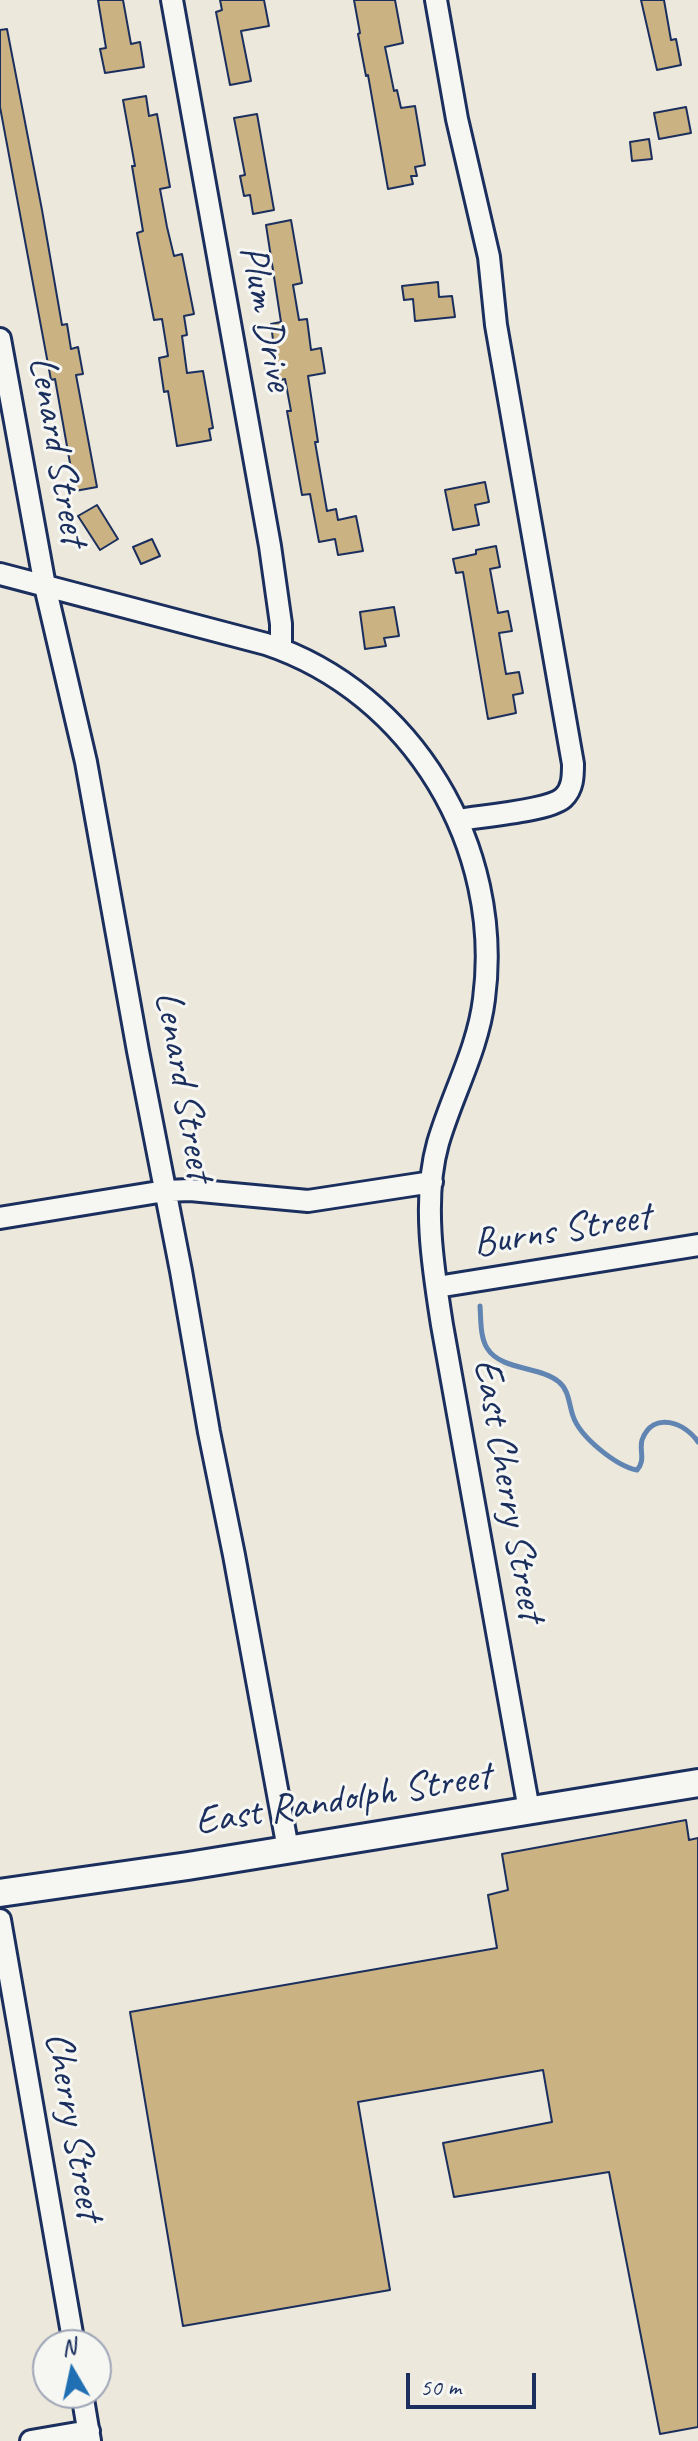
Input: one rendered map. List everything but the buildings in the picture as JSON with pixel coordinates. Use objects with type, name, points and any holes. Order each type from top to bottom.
[{"type":"street","name":"Plum Drive","points":[[172,0],[206,204],[270,546],[281,624],[281,649]]},
{"type":"street","points":[[436,0],[457,119],[489,257],[496,325],[573,764],[571,786],[558,801],[543,807],[459,820]]},
{"type":"street","name":"Lenard Street","points":[[0,339],[45,586],[86,762],[288,1849]]},
{"type":"street","name":"East Cherry Street","points":[[0,574],[281,649],[335,678],[392,724],[426,764],[459,820],[473,859],[483,903],[486,990],[479,1029],[438,1145],[432,1182],[437,1287],[529,1810]]},
{"type":"street","name":"Burns Street","points":[[0,1218],[165,1191],[190,1190],[308,1201],[432,1182]]},
{"type":"street","name":"Burns Street","points":[[437,1287],[698,1245]]},
{"type":"street","name":"East Randolph Street","points":[[0,1893],[188,1866],[698,1783]]},
{"type":"street","name":"Cherry Street","points":[[0,1920],[71,2329]]},
{"type":"street","points":[[31,2441],[90,2436],[85,2409]]},
{"type":"waterway","points":[[480,1306],[483,1339],[493,1355],[511,1365],[542,1373],[559,1382],[565,1389],[573,1416],[583,1433],[619,1463],[637,1470],[641,1463],[642,1440],[647,1431],[661,1422],[686,1429],[698,1442]]}]
